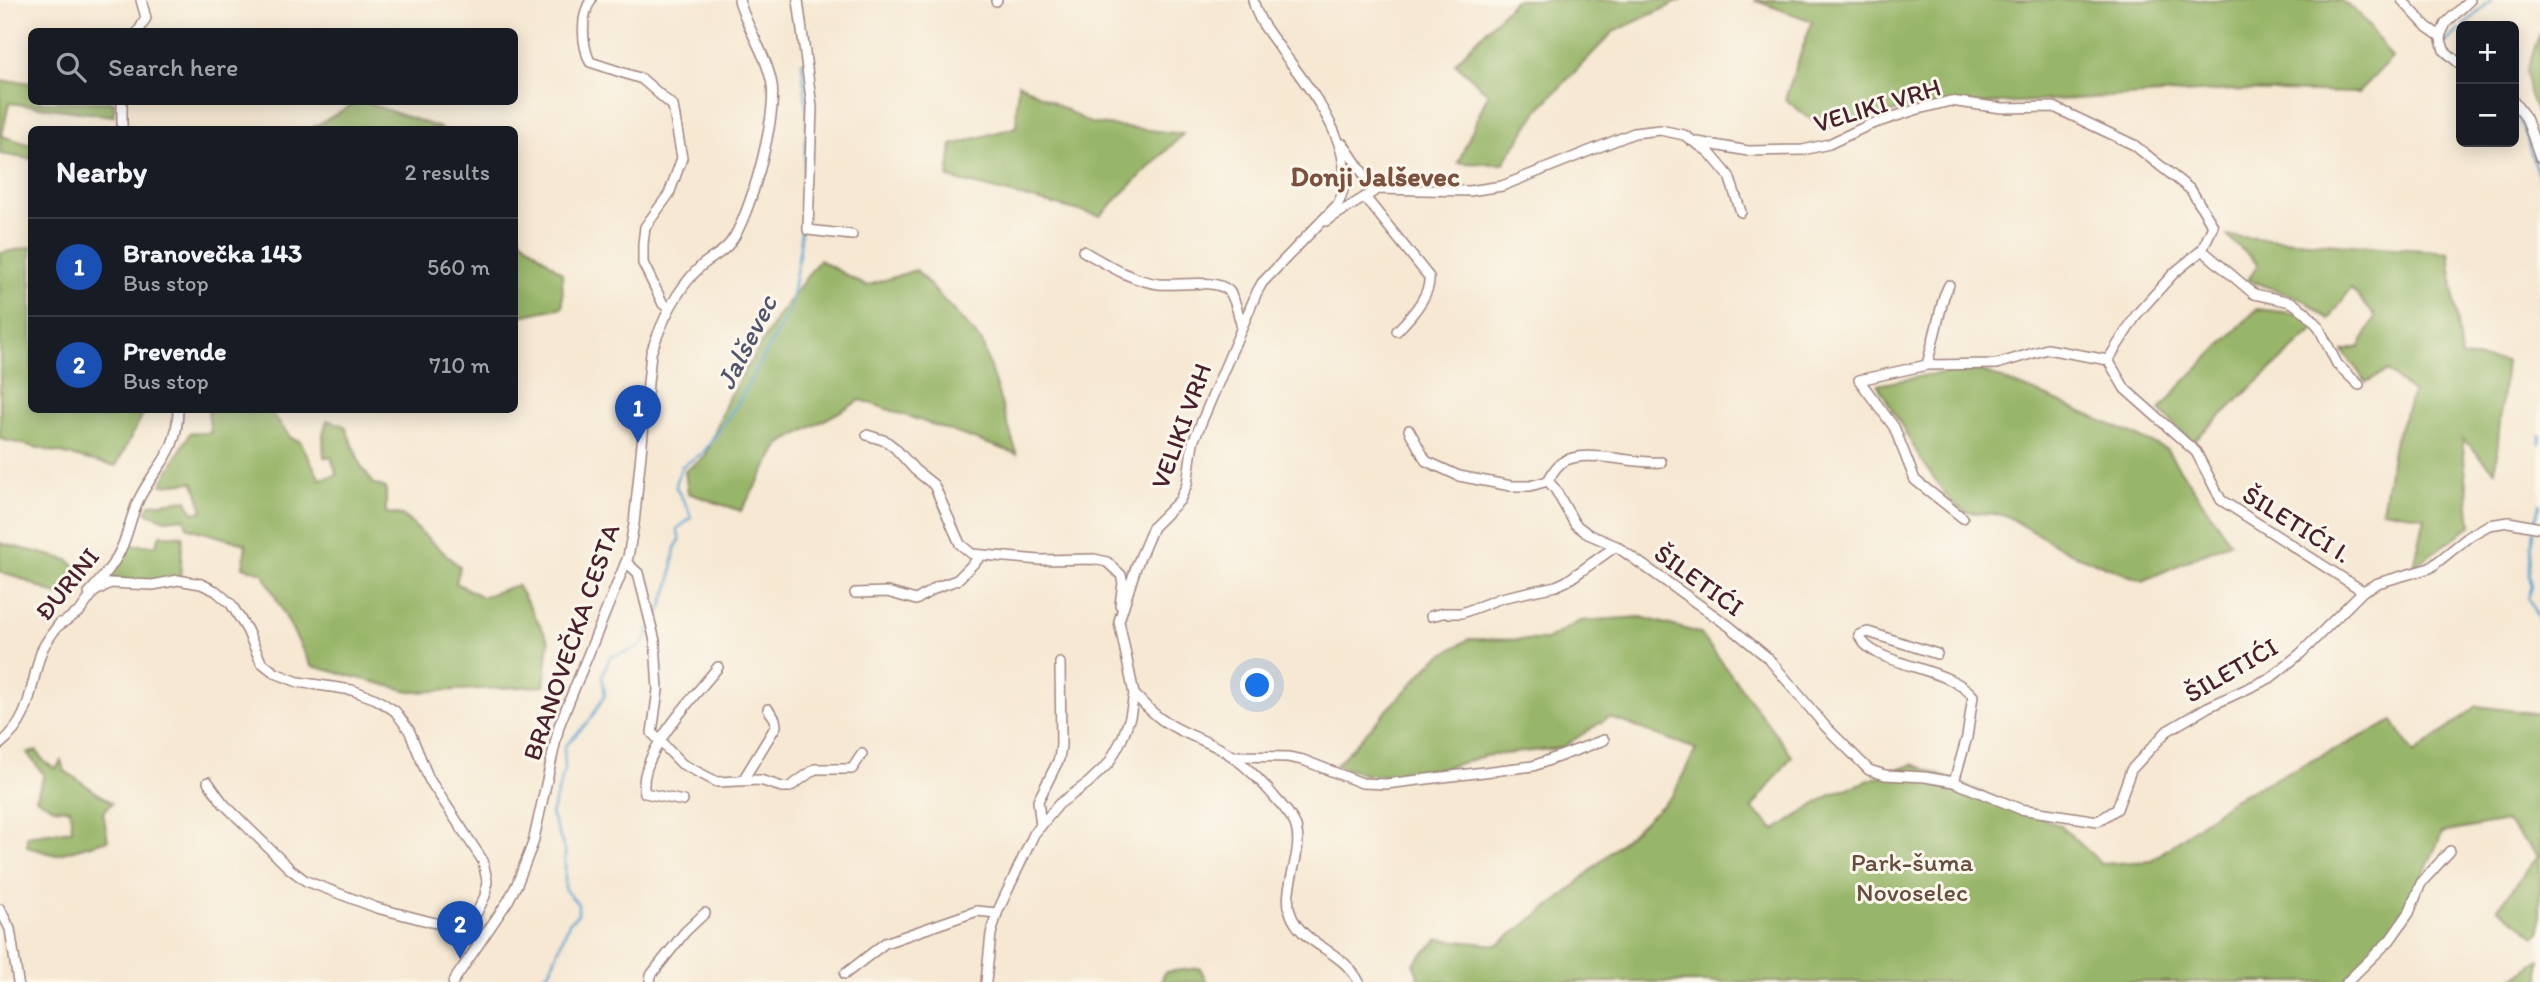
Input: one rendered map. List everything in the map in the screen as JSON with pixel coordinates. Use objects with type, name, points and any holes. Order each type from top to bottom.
[{"type":"street","points":[[140,28],[146,18],[141,0]]},
{"type":"street","points":[[591,0],[586,8],[583,47],[590,62],[642,79],[673,106],[682,158],[669,194],[645,228],[643,244],[643,263],[663,304],[668,308]]},
{"type":"street","name":"BRANOVEČKA CESTA","points":[[453,982],[508,901],[525,864],[533,844],[559,726],[626,562],[634,524],[651,353],[668,308],[687,279],[705,262],[729,246],[738,231],[764,150],[773,108],[772,84],[739,0]]},
{"type":"street","points":[[798,0],[812,107],[808,230],[852,235]]},
{"type":"street","name":"VELIKI VRH","points":[[1253,0],[1257,18],[1301,78],[1339,140],[1371,185],[1378,189],[1469,191],[1502,186],[1634,133],[1660,130],[1684,135],[1709,152],[1729,176],[1741,212]]},
{"type":"street","points":[[2402,0],[2427,27],[2440,36]]},
{"type":"street","points":[[2456,61],[2444,51],[2440,36],[2446,23],[2470,0]]},
{"type":"street","name":"VELIKI VRH","points":[[1692,141],[1748,151],[1802,150],[1829,144],[1870,125],[1950,101],[2001,108],[2054,107],[2134,145],[2191,190],[2213,226],[2202,250]]},
{"type":"street","points":[[122,105],[122,126]]},
{"type":"street","points":[[2519,109],[2526,118],[2540,158]]},
{"type":"street","name":"VELIKI VRH","points":[[986,982],[991,934],[997,913],[1034,834],[1059,804],[1088,783],[1109,763],[1122,739],[1134,694],[1119,621],[1136,567],[1153,527],[1180,500],[1187,484],[1193,442],[1262,283],[1338,204],[1344,191],[1346,172],[1339,140]]},
{"type":"street","name":"VELIKI VRH","points":[[1313,230],[1378,189]]},
{"type":"street","points":[[1365,197],[1429,277],[1430,284],[1415,312],[1397,331]]},
{"type":"street","points":[[1963,518],[1914,480],[1894,427],[1859,380],[1927,365],[1997,363],[2047,349],[2108,360],[2137,314],[2174,273],[2202,250],[2254,294],[2291,302],[2305,312],[2318,326],[2337,364],[2359,385]]},
{"type":"street","points":[[1083,251],[1111,268],[1154,284],[1178,286],[1206,283],[1220,286],[1229,292],[1242,328]]},
{"type":"street","points":[[1927,365],[1949,285]]},
{"type":"street","name":"ŠILETIĆI I.","points":[[2108,360],[2126,389],[2196,452],[2221,500],[2363,591]]},
{"type":"street","name":"ĐURINI","points":[[0,744],[22,721],[43,648],[58,626],[109,569],[122,548],[139,498],[172,450],[178,432],[178,413]]},
{"type":"street","points":[[1409,430],[1426,461],[1459,477],[1511,486],[1530,486],[1548,481],[1562,462],[1579,458],[1610,457],[1661,462]]},
{"type":"street","points":[[867,435],[886,441],[933,485],[960,544],[972,554],[1040,560],[1094,559],[1107,562],[1121,575],[1123,583],[1119,621]]},
{"type":"street","name":"ŠILETIĆI","points":[[1548,481],[1575,524],[1588,534],[1616,546],[1729,626],[1768,658],[1825,726],[1869,769],[1885,775],[1954,782],[2020,809],[2098,821],[2117,809],[2131,770],[2167,732],[2208,707],[2270,677],[2300,654],[2363,591],[2378,583],[2430,568],[2488,525],[2510,523],[2539,528]]},
{"type":"street","name":"ŠILETIĆI","points":[[1431,616],[1443,613],[1462,614],[1502,598],[1556,586],[1616,546]]},
{"type":"street","points":[[855,593],[887,592],[920,600],[937,587],[957,580],[981,556]]},
{"type":"street","points":[[626,562],[638,573],[654,641],[658,690],[652,733],[682,764],[717,782],[760,780],[790,787],[815,769],[852,769],[862,754]]},
{"type":"street","points":[[58,626],[80,611],[94,592],[110,583],[153,585],[178,580],[201,584],[216,591],[231,604],[247,630],[261,662],[275,673],[298,682],[352,690],[376,699],[395,711],[409,730],[429,779],[483,861],[487,880],[485,896],[467,933]]},
{"type":"street","points":[[1937,654],[1868,632],[1859,635],[1862,642],[1877,652],[1932,671],[1967,689],[1973,696],[1967,737],[1954,782]]},
{"type":"street","points":[[1041,826],[1038,801],[1059,759],[1061,745],[1060,663]]},
{"type":"street","points":[[683,802],[645,793],[642,785],[644,773],[659,743],[718,667]]},
{"type":"street","points":[[1134,694],[1159,718],[1188,736],[1232,756],[1258,778],[1290,815],[1296,826],[1296,858],[1289,899],[1292,918],[1302,933],[1323,945],[1353,970],[1359,982]]},
{"type":"street","points":[[743,780],[776,726],[768,709]]},
{"type":"street","points":[[1232,756],[1296,758],[1362,783],[1386,784],[1533,766],[1604,740]]},
{"type":"street","points":[[208,782],[223,803],[290,869],[306,881],[377,908],[451,927],[467,933],[479,943]]},
{"type":"street","points":[[2347,982],[2390,940],[2409,913],[2421,883],[2450,851]]},
{"type":"street","points":[[0,909],[10,929],[18,982]]},
{"type":"street","points":[[845,974],[885,943],[977,911],[997,913]]},
{"type":"street","points":[[650,982],[651,975],[685,932],[705,913]]},
{"type":"green space","points":[[1515,0],[1682,0],[1613,32],[1539,109],[1503,164],[1458,163],[1488,94],[1455,63]]},
{"type":"green space","points":[[1754,0],[2340,0],[2360,14],[2392,58],[2358,93],[2234,90],[1908,108],[1823,129],[1785,99],[1812,21]]},
{"type":"green space","points":[[2540,33],[2540,122],[2529,93],[2526,72]]},
{"type":"green space","points":[[0,82],[28,83],[28,105],[114,105],[114,116],[9,103],[2,136],[28,144],[28,159],[0,154]]},
{"type":"green space","points":[[1018,83],[1090,123],[1183,134],[1100,216],[948,178],[952,145],[1016,127]]},
{"type":"green space","points":[[353,105],[373,105],[434,126],[315,126]]},
{"type":"green space","points":[[518,232],[521,239],[562,273],[563,307],[518,316]]},
{"type":"green space","points":[[2227,236],[2449,252],[2461,357],[2506,361],[2495,471],[2462,438],[2471,526],[2414,566],[2425,517],[2382,510],[2395,439],[2413,393],[2388,371],[2366,382],[2343,351],[2360,347],[2375,316],[2351,288],[2329,320],[2306,301],[2248,280],[2258,264]]},
{"type":"green space","points":[[28,248],[28,413],[143,413],[116,466],[0,439],[0,253]]},
{"type":"green space","points":[[819,260],[866,286],[916,270],[982,342],[1017,454],[861,400],[780,444],[741,511],[688,493],[685,471],[705,457],[729,396],[778,316]]},
{"type":"green space","points":[[2257,309],[2309,315],[2314,330],[2192,442],[2160,410],[2180,386]]},
{"type":"green space","points":[[1979,370],[2166,449],[2230,542],[2143,581],[2068,552],[2005,515],[1966,512],[1950,501],[1920,458],[1878,385],[1927,375]]},
{"type":"green space","points":[[208,413],[271,413],[291,438],[300,441],[320,479],[337,475],[331,457],[324,457],[323,434],[327,420],[345,426],[361,466],[374,484],[386,488],[386,513],[402,515],[460,567],[456,583],[482,597],[517,585],[549,641],[544,686],[413,692],[311,666],[263,573],[243,567],[246,544],[188,528],[184,518],[165,520],[146,512],[151,504],[187,500],[193,513],[203,511],[194,482],[161,485],[190,433],[211,433]]},
{"type":"green space","points":[[160,535],[183,536],[180,578],[160,581],[106,579],[126,545],[156,545]]},
{"type":"green space","points":[[0,543],[68,560],[88,576],[62,597],[0,572]]},
{"type":"green space","name":"Park-šuma Novoselec","points":[[1641,617],[1700,633],[1792,756],[1752,808],[1775,830],[1832,794],[1913,764],[2061,826],[2102,864],[2151,861],[2233,799],[2393,721],[2414,754],[2477,706],[2540,714],[2540,932],[2535,936],[2498,908],[2538,856],[2506,821],[2442,833],[2407,911],[2360,969],[2341,982],[1421,982],[1413,964],[1438,939],[1497,945],[1562,897],[1673,795],[1696,749],[1609,717],[1561,748],[1484,756],[1418,776],[1366,775],[1336,765],[1434,660],[1469,639],[1546,640],[1580,621]]},
{"type":"green space","points":[[37,751],[45,762],[56,769],[61,761],[65,771],[112,803],[103,812],[108,840],[56,855],[27,847],[27,836],[72,830],[70,809],[54,808],[36,798],[44,775],[27,753]]},
{"type":"green space","points":[[2540,960],[2540,982],[2509,982]]},
{"type":"green space","points":[[1200,968],[1207,982],[1161,982],[1165,972]]},
{"type":"waterway","points":[[2469,21],[2491,0]]},
{"type":"waterway","points":[[2445,43],[2456,33]]},
{"type":"waterway","points":[[2436,48],[2442,59],[2456,68]]},
{"type":"waterway","name":"Jalševec","points":[[655,625],[670,583],[675,548],[680,540],[677,529],[691,518],[676,488],[682,466],[703,453],[738,403],[790,309],[800,247],[807,113],[802,62]]},
{"type":"waterway","points":[[2519,120],[2540,182]]},
{"type":"waterway","points":[[2540,297],[2540,317]]},
{"type":"waterway","points":[[2540,435],[2540,443]]},
{"type":"waterway","points":[[2534,524],[2540,504]]},
{"type":"waterway","points":[[2533,531],[2529,575],[2532,586],[2528,599],[2540,620]]},
{"type":"waterway","name":"Jalševec","points":[[534,982],[550,971],[569,923],[578,914],[578,904],[565,890],[565,851],[551,814],[565,769],[564,747],[590,720],[605,695],[602,676],[610,657],[638,648],[646,639],[649,628]]},
{"type":"place","name":"Branovečka 143","points":[[638,443]]},
{"type":"place","name":"Prevende","points":[[460,959]]},
{"type":"district","name":"Donji Jalševec","points":[[1375,176]]}]
